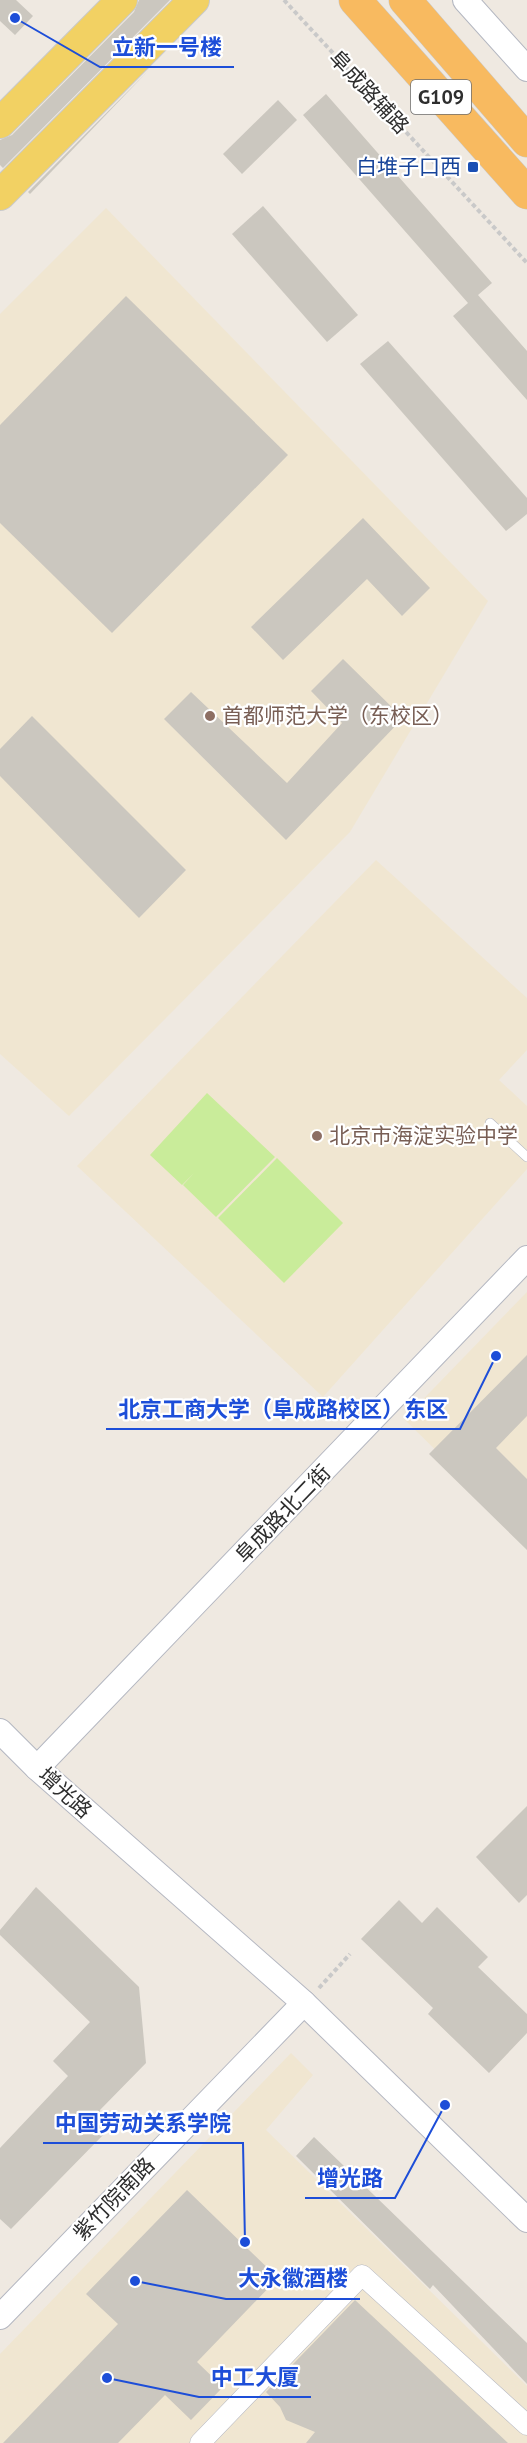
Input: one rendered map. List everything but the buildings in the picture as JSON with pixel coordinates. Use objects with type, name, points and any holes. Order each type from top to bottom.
[{"type":"highway","name":"G109","points":[[355,0],[527,193]]},
{"type":"highway","name":"G109","points":[[405,0],[527,141]]},
{"type":"main road","points":[[0,123],[122,0]]},
{"type":"main road","points":[[0,195],[194,0]]},
{"type":"street","points":[[465,0],[527,69]]},
{"type":"street","name":"阜成路北二街","points":[[38,1768],[527,1258]]},
{"type":"street","name":"增光路","points":[[0,1731],[38,1768],[304,2003],[527,2220]]},
{"type":"street","name":"紫竹院南路","points":[[0,2317],[304,2003]]},
{"type":"street","points":[[200,2443],[362,2275],[527,2425]]},
{"type":"lane","points":[[490,1123],[527,1157]]},
{"type":"path","name":"阜成路辅路","points":[[284,0],[527,263]]},
{"type":"path","points":[[304,2003],[350,1954]]},
{"type":"shaded area","name":"首都师范大学（东校区）","points":[[106,208],[488,601],[350,832],[69,1116],[0,1054],[0,314]]},
{"type":"shaded area","name":"北京市海淀实验中学","points":[[376,860],[527,998],[527,1050],[499,1080],[527,1106],[527,1169],[323,1397],[77,1166]]},
{"type":"shaded area","points":[[527,1292],[527,1540],[404,1419]]},
{"type":"shaded area","points":[[291,2053],[313,2075],[266,2130],[527,2386],[527,2443],[0,2443],[0,2354]]},
{"type":"green space","points":[[207,1093],[275,1157],[216,1217],[183,1185],[194,1173],[182,1185],[150,1155]]},
{"type":"green space","points":[[277,1158],[343,1223],[284,1283],[218,1218]]},
{"type":"place","name":"立新一号楼","points":[[15,18]]},
{"type":"place","name":"白堆子口西","points":[[473,167]]},
{"type":"place","name":"首都师范大学（东校区）","points":[[210,716]]},
{"type":"place","name":"北京市海淀实验中学","points":[[317,1136]]},
{"type":"place","name":"北京工商大学（阜成路校区）东区","points":[[496,1356]]},
{"type":"place","name":"增光路","points":[[445,2105]]},
{"type":"place","name":"中国劳动关系学院","points":[[245,2242]]},
{"type":"place","name":"大永徽酒楼","points":[[135,2281]]},
{"type":"place","name":"中工大厦","points":[[107,2378]]}]
